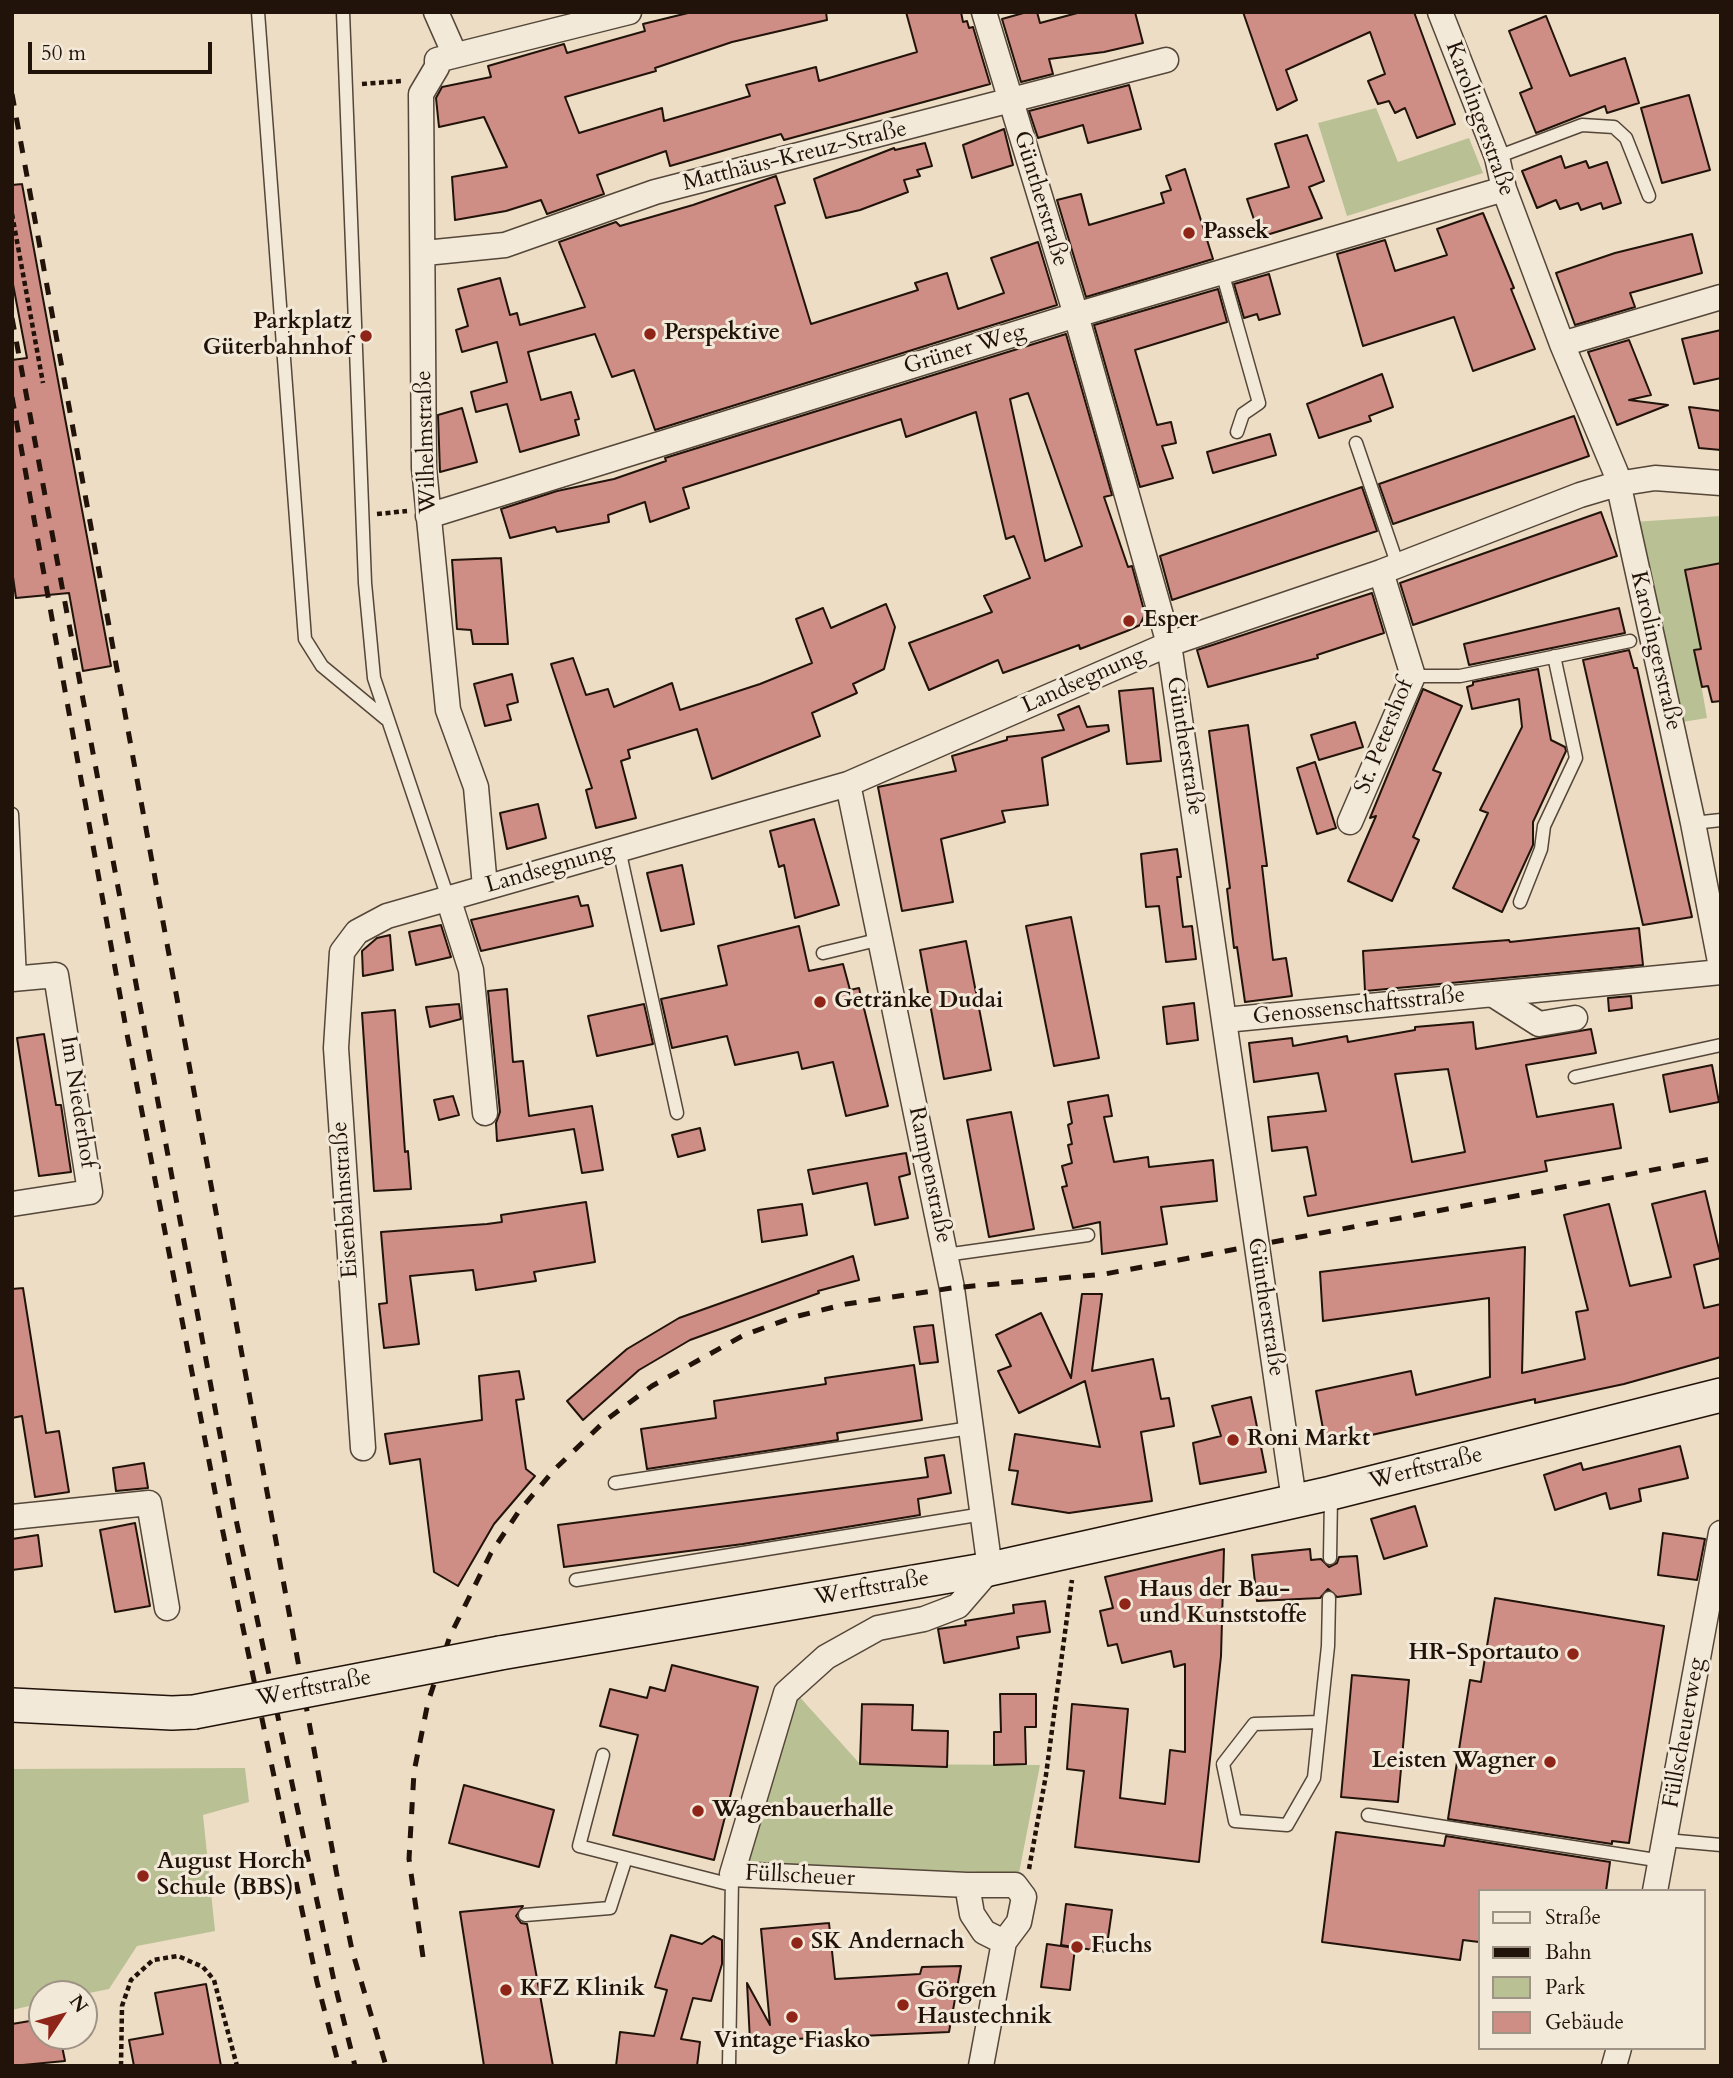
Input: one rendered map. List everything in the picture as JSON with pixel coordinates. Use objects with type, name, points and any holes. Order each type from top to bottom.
[{"type":"street","points":[[436,12],[455,55],[629,12]]},
{"type":"street","name":"Güntherstraße","points":[[984,12],[1009,102],[1076,315],[1169,644],[1294,1500]]},
{"type":"street","name":"Karolingerstraße","points":[[1440,12],[1497,157],[1504,189],[1562,344],[1616,474],[1693,822],[1721,970]]},
{"type":"street","name":"Wilhelmstraße","points":[[455,55],[437,60],[437,67],[421,94],[425,253],[424,468],[448,710],[476,787],[485,887]]},
{"type":"street","name":"Matthäus-Kreuz-Straße","points":[[425,253],[505,245],[654,192],[1167,60]]},
{"type":"street","name":"Grüner Weg","points":[[428,516],[1076,315],[1504,189]]},
{"type":"street","points":[[1562,344],[1721,297]]},
{"type":"street","name":"Landsegnung","points":[[342,952],[357,932],[387,916],[848,784],[1169,644],[1389,569],[1618,484],[1655,478],[1721,483]]},
{"type":"street","name":"St. Petershof","points":[[1350,822],[1413,676],[1389,569]]},
{"type":"street","name":"Rampenstraße","points":[[848,784],[946,1255],[990,1569]]},
{"type":"street","points":[[448,898],[471,970],[485,1113]]},
{"type":"street","name":"Eisenbahnstraße","points":[[342,952],[336,1048],[363,1448]]},
{"type":"street","name":"Genossenschaftsstraße","points":[[1225,1020],[1721,970]]},
{"type":"street","name":"Im Niederhof","points":[[12,1204],[90,1192],[56,975],[16,979]]},
{"type":"street","name":"Genossenschaftsstraße","points":[[1492,994],[1539,1024],[1575,1018]]},
{"type":"street","name":"Werftstraße","points":[[12,1705],[194,1712],[500,1653],[990,1569],[1331,1493],[1721,1395]]},
{"type":"street","points":[[12,1517],[149,1503],[167,1608]]},
{"type":"street","name":"Füllscheuerweg","points":[[1655,1889],[1721,1533]]},
{"type":"street","name":"Füllscheuer","points":[[990,1569],[958,1606],[924,1619],[878,1628],[826,1657],[786,1693],[732,1880],[1015,1885],[1024,1897]]},
{"type":"street","points":[[967,1885],[972,1914],[984,1932],[1004,1942]]},
{"type":"street","points":[[981,2066],[1004,1942],[1019,1922],[1024,1897]]},
{"type":"lane","points":[[258,12],[305,639],[322,666],[387,719]]},
{"type":"lane","points":[[343,12],[365,583],[374,678],[448,898]]},
{"type":"lane","points":[[1497,157],[1582,125],[1614,127],[1626,138],[1648,196]]},
{"type":"lane","points":[[1222,272],[1259,403],[1242,414],[1237,432]]},
{"type":"lane","points":[[1356,443],[1389,569]]},
{"type":"lane","points":[[1413,676],[1460,676],[1630,641]]},
{"type":"lane","points":[[1520,902],[1541,849],[1545,825],[1576,758],[1554,656]]},
{"type":"lane","points":[[12,814],[16,979]]},
{"type":"lane","points":[[1693,822],[1721,820]]},
{"type":"lane","points":[[619,849],[677,1113]]},
{"type":"lane","points":[[822,953],[881,939]]},
{"type":"lane","points":[[1575,1077],[1721,1045]]},
{"type":"lane","points":[[946,1255],[1088,1235]]},
{"type":"lane","points":[[615,1483],[971,1428]]},
{"type":"lane","points":[[1330,1558],[1331,1493]]},
{"type":"lane","points":[[576,1580],[983,1514]]},
{"type":"lane","points":[[1320,1722],[1254,1724],[1223,1764],[1235,1821],[1287,1825],[1314,1778],[1320,1722],[1328,1646],[1329,1598]]},
{"type":"lane","points":[[603,1755],[579,1846],[732,1880],[729,2066]]},
{"type":"lane","points":[[1368,1815],[1664,1851],[1721,1845]]},
{"type":"lane","points":[[525,1915],[610,1908],[626,1858]]},
{"type":"path","points":[[377,83],[412,80]]},
{"type":"path","points":[[12,214],[43,383]]},
{"type":"path","points":[[1024,1897],[1046,1775],[1076,1549]]},
{"type":"path","points":[[121,2066],[122,2006],[131,1980],[153,1961],[178,1956],[203,1966],[214,1980],[237,2066]]},
{"type":"green space","points":[[1376,108],[1398,162],[1469,138],[1483,173],[1347,216],[1318,123]]},
{"type":"green space","points":[[1721,516],[1721,563],[1685,571],[1701,649],[1695,650],[1707,718],[1676,723],[1634,522]]},
{"type":"green space","points":[[797,1694],[860,1764],[1040,1765],[1019,1873],[743,1866]]},
{"type":"green space","points":[[245,1768],[249,1802],[203,1815],[215,1931],[137,1946],[109,1989],[98,1991],[98,1980],[28,1980],[28,2006],[12,2010],[12,1769]]},
{"type":"building","points":[[692,12],[826,12],[827,20],[732,42],[655,68],[656,71],[565,97],[579,133],[662,108],[664,121],[750,96],[746,85],[816,67],[819,81],[917,52],[906,12],[961,12],[963,22],[967,21],[969,28],[973,27],[990,84],[784,140],[781,134],[670,166],[666,151],[597,175],[604,194],[547,214],[541,200],[506,211],[455,220],[452,177],[507,167],[484,117],[439,127],[436,98],[442,87],[491,77],[488,66],[564,44],[567,53],[645,31],[643,24]]},
{"type":"building","points":[[1037,12],[1040,23],[1081,12],[1135,12],[1143,43],[1104,52],[1049,59],[1053,74],[1021,82],[1002,19]]},
{"type":"building","points":[[1243,12],[1414,12],[1455,124],[1417,138],[1405,108],[1395,113],[1389,101],[1378,104],[1368,81],[1385,74],[1370,32],[1286,70],[1297,100],[1277,110]]},
{"type":"building","points":[[1546,16],[1570,76],[1625,58],[1639,103],[1607,113],[1605,106],[1536,133],[1520,93],[1532,88],[1509,31]]},
{"type":"building","points":[[1129,85],[1141,129],[1088,143],[1083,125],[1038,138],[1029,111]]},
{"type":"building","points":[[1689,95],[1710,170],[1662,183],[1641,108]]},
{"type":"building","points":[[1004,129],[1013,165],[972,178],[963,145]]},
{"type":"building","points":[[1307,135],[1324,181],[1309,187],[1322,218],[1260,237],[1247,199],[1289,187],[1275,144]]},
{"type":"building","points":[[925,143],[932,166],[917,170],[920,176],[904,180],[908,192],[860,210],[826,218],[814,179],[894,148],[895,150]]},
{"type":"building","points":[[1561,156],[1565,168],[1586,161],[1589,168],[1607,162],[1621,203],[1603,209],[1601,203],[1581,210],[1578,203],[1560,209],[1556,200],[1537,208],[1522,171]]},
{"type":"building","points":[[1185,169],[1213,259],[1086,297],[1057,200],[1081,194],[1089,225],[1164,203],[1161,193],[1171,190],[1166,176]]},
{"type":"building","points":[[776,176],[785,203],[775,206],[811,324],[918,290],[915,283],[947,273],[958,309],[1004,293],[991,258],[1038,242],[1057,305],[655,430],[634,370],[612,377],[595,334],[528,352],[541,400],[571,392],[579,419],[575,420],[579,435],[520,452],[507,404],[476,412],[471,392],[507,382],[497,342],[462,352],[456,330],[468,326],[458,289],[500,278],[510,315],[517,313],[520,325],[585,307],[559,242],[616,222],[620,226],[693,205]]},
{"type":"building","points":[[22,184],[111,666],[83,671],[69,593],[16,598],[12,570],[12,360],[27,358],[12,279],[12,185]]},
{"type":"building","points":[[1483,213],[1514,288],[1511,289],[1535,349],[1473,371],[1454,317],[1363,346],[1337,254],[1385,240],[1395,271],[1447,255],[1437,229]]},
{"type":"building","points":[[1692,234],[1702,273],[1630,293],[1635,307],[1575,325],[1556,273],[1615,253]]},
{"type":"building","points":[[1269,274],[1280,314],[1259,320],[1257,314],[1244,318],[1234,284]]},
{"type":"building","points":[[1218,289],[1227,322],[1135,350],[1157,425],[1171,422],[1176,443],[1162,446],[1173,478],[1140,487],[1094,325]]},
{"type":"building","points":[[1721,330],[1721,378],[1694,384],[1682,339]]},
{"type":"building","points":[[1066,334],[1112,495],[1104,497],[1128,567],[1132,566],[1145,614],[1140,625],[1080,649],[1079,645],[1003,673],[998,660],[929,690],[909,643],[992,612],[984,596],[1030,578],[1014,536],[1006,539],[976,412],[906,437],[901,419],[683,488],[689,508],[650,522],[645,502],[608,515],[609,522],[557,532],[555,527],[510,538],[501,509],[557,491],[614,479],[666,461],[665,458]],"holes":[[[1028,393],[1082,546],[1045,561],[1010,399]]]},
{"type":"building","points":[[1629,340],[1651,395],[1629,400],[1668,405],[1617,425],[1588,352]]},
{"type":"building","points":[[1382,374],[1393,407],[1369,416],[1371,421],[1319,438],[1307,404]]},
{"type":"building","points":[[1689,407],[1721,411],[1721,450],[1699,448]]},
{"type":"building","points":[[462,408],[477,462],[440,472],[438,415]]},
{"type":"building","points":[[1574,416],[1589,456],[1393,524],[1379,484]]},
{"type":"building","points":[[1270,434],[1276,455],[1213,473],[1207,452]]},
{"type":"building","points":[[1362,487],[1377,531],[1172,600],[1160,556]]},
{"type":"building","points":[[1601,512],[1617,556],[1413,625],[1400,583]]},
{"type":"building","points":[[501,558],[508,644],[473,644],[471,630],[457,629],[452,560]]},
{"type":"building","points":[[1721,563],[1721,701],[1712,702],[1708,686],[1702,687],[1694,650],[1701,649],[1685,570]]},
{"type":"building","points":[[1372,593],[1384,633],[1317,655],[1318,658],[1208,687],[1197,650]]},
{"type":"building","points":[[886,604],[895,627],[884,669],[853,684],[857,693],[812,713],[820,736],[712,779],[697,729],[628,750],[630,758],[621,761],[636,818],[596,828],[586,790],[592,788],[551,664],[573,658],[586,695],[608,689],[614,707],[672,683],[680,710],[760,684],[812,663],[796,619],[823,608],[831,628]]},
{"type":"building","points":[[1619,608],[1625,633],[1469,665],[1464,644]]},
{"type":"building","points":[[1629,650],[1634,668],[1637,668],[1692,917],[1643,925],[1583,660]]},
{"type":"building","points":[[1538,669],[1551,740],[1565,747],[1566,751],[1533,822],[1533,845],[1502,912],[1453,888],[1488,813],[1480,810],[1522,727],[1519,699],[1472,709],[1467,687],[1473,685],[1473,682]]},
{"type":"building","points":[[512,674],[518,702],[507,705],[511,720],[485,726],[474,684]]},
{"type":"building","points":[[1153,688],[1161,761],[1127,764],[1119,691]]},
{"type":"building","points":[[1423,689],[1462,706],[1433,770],[1441,773],[1413,837],[1419,840],[1392,901],[1348,881],[1376,816],[1370,818]]},
{"type":"building","points":[[1079,706],[1087,727],[1108,725],[1109,731],[1042,758],[1048,805],[1002,811],[1005,822],[941,839],[953,902],[902,911],[878,787],[956,771],[952,756],[1007,740],[1007,737],[1064,730],[1058,715]]},
{"type":"building","points":[[1355,722],[1363,747],[1319,760],[1311,735]]},
{"type":"building","points":[[1248,725],[1267,866],[1262,866],[1273,960],[1286,958],[1292,996],[1245,1002],[1237,947],[1234,948],[1227,889],[1230,888],[1209,731]]},
{"type":"building","points":[[1315,762],[1336,828],[1317,834],[1297,768]]},
{"type":"building","points":[[538,804],[546,838],[507,849],[500,813]]},
{"type":"building","points":[[814,819],[839,905],[795,918],[784,865],[779,867],[770,831]]},
{"type":"building","points":[[1177,849],[1181,877],[1177,877],[1183,927],[1192,926],[1196,959],[1166,962],[1159,906],[1146,907],[1141,854]]},
{"type":"building","points":[[682,865],[694,924],[661,931],[647,873]]},
{"type":"building","points":[[578,896],[581,906],[588,905],[593,926],[481,951],[471,920]]},
{"type":"building","points":[[1071,917],[1099,1058],[1054,1066],[1026,926]]},
{"type":"building","points":[[441,925],[451,957],[416,965],[409,932]]},
{"type":"building","points":[[799,926],[809,971],[843,964],[850,990],[859,988],[888,1106],[846,1116],[833,1062],[802,1069],[798,1052],[735,1065],[727,1036],[672,1048],[661,999],[727,985],[718,946]]},
{"type":"building","points":[[1639,928],[1643,965],[1365,991],[1363,951],[1510,942]]},
{"type":"building","points":[[390,935],[393,970],[363,976],[362,951],[377,938]]},
{"type":"building","points":[[966,941],[991,1070],[944,1079],[920,950]]},
{"type":"building","points":[[507,989],[513,1062],[523,1061],[529,1116],[592,1106],[603,1170],[582,1173],[574,1129],[497,1141],[496,1123],[500,1112],[488,991]]},
{"type":"building","points":[[1631,996],[1632,1008],[1609,1011],[1608,998]]},
{"type":"building","points":[[1194,1003],[1198,1040],[1167,1044],[1163,1007]]},
{"type":"building","points":[[459,1004],[461,1019],[430,1027],[426,1007]]},
{"type":"building","points":[[644,1004],[653,1044],[597,1056],[588,1016]]},
{"type":"building","points":[[395,1010],[405,1152],[408,1151],[411,1189],[374,1191],[362,1013]]},
{"type":"building","points":[[1473,1022],[1476,1049],[1591,1029],[1596,1053],[1526,1065],[1537,1117],[1613,1104],[1621,1148],[1545,1161],[1547,1171],[1308,1216],[1304,1197],[1316,1195],[1307,1147],[1272,1151],[1268,1117],[1326,1111],[1318,1073],[1254,1082],[1249,1043],[1292,1038],[1293,1046],[1347,1036],[1348,1042],[1415,1030],[1415,1027]],"holes":[[[1448,1069],[1465,1152],[1412,1162],[1395,1074]]]},
{"type":"building","points":[[44,1034],[56,1105],[61,1105],[71,1172],[39,1176],[17,1038]]},
{"type":"building","points":[[1712,1065],[1719,1102],[1670,1112],[1663,1075]]},
{"type":"building","points":[[1108,1095],[1112,1116],[1104,1117],[1114,1162],[1148,1157],[1149,1167],[1213,1160],[1217,1201],[1161,1207],[1167,1244],[1102,1254],[1100,1222],[1073,1228],[1062,1187],[1067,1186],[1062,1166],[1072,1163],[1068,1145],[1072,1144],[1068,1125],[1072,1123],[1068,1102]]},
{"type":"building","points":[[453,1096],[459,1115],[439,1120],[434,1100]]},
{"type":"building","points":[[1011,1112],[1034,1229],[989,1237],[967,1120]]},
{"type":"building","points":[[700,1128],[705,1150],[678,1157],[672,1135]]},
{"type":"building","points":[[906,1153],[910,1174],[899,1177],[908,1218],[875,1225],[867,1183],[813,1194],[808,1170]]},
{"type":"building","points":[[1705,1191],[1721,1258],[1694,1265],[1704,1308],[1721,1304],[1721,1357],[1624,1384],[1535,1403],[1535,1399],[1326,1445],[1316,1391],[1411,1371],[1416,1395],[1490,1377],[1489,1298],[1323,1321],[1320,1272],[1525,1247],[1522,1373],[1585,1359],[1576,1312],[1588,1310],[1564,1215],[1609,1204],[1630,1286],[1671,1277],[1652,1204]]},
{"type":"building","points":[[586,1202],[595,1262],[534,1272],[536,1281],[476,1290],[473,1270],[410,1276],[419,1344],[384,1348],[379,1304],[387,1303],[381,1232],[502,1222],[501,1215]]},
{"type":"building","points":[[802,1204],[807,1235],[762,1242],[758,1210]]},
{"type":"building","points":[[853,1256],[859,1280],[818,1291],[819,1293],[690,1340],[639,1370],[583,1420],[567,1401],[627,1349],[679,1318]]},
{"type":"building","points":[[23,1288],[46,1433],[59,1431],[69,1492],[35,1497],[22,1416],[12,1418],[12,1289]]},
{"type":"building","points":[[1082,1294],[1102,1294],[1092,1371],[1153,1359],[1161,1399],[1169,1398],[1174,1426],[1141,1432],[1152,1501],[1069,1513],[1012,1504],[1018,1471],[1009,1470],[1015,1434],[1100,1447],[1085,1381],[1019,1413],[998,1371],[1011,1366],[996,1335],[1041,1313],[1071,1378]]},
{"type":"building","points":[[933,1325],[938,1362],[920,1364],[914,1327]]},
{"type":"building","points":[[914,1365],[922,1420],[837,1433],[838,1440],[647,1469],[641,1429],[716,1418],[714,1401],[826,1384],[825,1378]]},
{"type":"building","points":[[519,1371],[524,1399],[516,1400],[526,1469],[535,1476],[494,1524],[458,1586],[434,1572],[420,1459],[390,1464],[385,1434],[482,1420],[479,1376]]},
{"type":"building","name":"Roni Markt","points":[[1251,1397],[1266,1472],[1200,1484],[1193,1443],[1221,1436],[1212,1406]]},
{"type":"building","points":[[1680,1446],[1688,1478],[1639,1489],[1641,1501],[1610,1509],[1606,1493],[1555,1510],[1544,1475],[1581,1463],[1583,1470]]},
{"type":"building","points":[[944,1455],[951,1493],[918,1499],[920,1515],[743,1544],[564,1567],[558,1525],[928,1477],[925,1458]]},
{"type":"building","points":[[144,1463],[148,1488],[116,1491],[113,1468]]},
{"type":"building","points":[[1415,1506],[1427,1546],[1384,1559],[1371,1519]]},
{"type":"building","points":[[135,1523],[150,1606],[115,1612],[100,1530]]},
{"type":"building","points":[[1663,1533],[1705,1539],[1697,1580],[1658,1575]]},
{"type":"building","points":[[38,1535],[42,1566],[12,1570],[12,1539]]},
{"type":"building","points":[[1224,1549],[1221,1656],[1199,1862],[1075,1847],[1084,1771],[1067,1769],[1072,1704],[1128,1709],[1120,1798],[1165,1804],[1170,1750],[1185,1752],[1185,1664],[1174,1667],[1171,1651],[1122,1663],[1117,1644],[1108,1646],[1100,1611],[1113,1608],[1105,1577]]},
{"type":"building","points":[[1310,1549],[1311,1560],[1321,1559],[1329,1567],[1337,1563],[1339,1557],[1357,1556],[1361,1594],[1337,1597],[1328,1589],[1320,1598],[1257,1601],[1252,1555]]},
{"type":"building","name":"Leisten Wagner","points":[[1495,1598],[1664,1626],[1629,1843],[1612,1841],[1612,1844],[1448,1819],[1470,1680],[1481,1682]]},
{"type":"building","points":[[1045,1601],[1050,1632],[1017,1637],[1019,1648],[944,1663],[938,1629],[966,1625],[965,1621],[1014,1613],[1013,1605]]},
{"type":"building","points":[[672,1665],[758,1687],[714,1860],[613,1835],[638,1735],[600,1726],[610,1689],[647,1698],[650,1687],[665,1691]]},
{"type":"building","points":[[1352,1675],[1409,1680],[1398,1802],[1341,1797]]},
{"type":"building","points":[[1000,1694],[1036,1694],[1036,1727],[1025,1727],[1026,1764],[994,1765],[994,1732],[1001,1732]]},
{"type":"building","points":[[862,1704],[913,1705],[912,1730],[948,1731],[947,1767],[860,1764]]},
{"type":"building","points":[[464,1785],[554,1810],[539,1867],[449,1843]]},
{"type":"building","name":"Leisten Wagner","points":[[1336,1832],[1444,1846],[1446,1836],[1610,1862],[1606,1889],[1478,1889],[1478,1942],[1463,1940],[1460,1960],[1322,1942]]},
{"type":"building","name":"Fuchs","points":[[1066,1904],[1112,1910],[1106,1952],[1061,1945]]},
{"type":"building","name":"KFZ Klinik","points":[[523,1906],[516,1916],[521,1923],[527,1924],[553,2066],[484,2066],[460,1912]]},
{"type":"building","points":[[829,1923],[835,1979],[920,1974],[922,1967],[961,1966],[949,2032],[750,2041],[747,1983],[770,2025],[761,1929]]},
{"type":"building","points":[[671,1935],[702,1944],[713,1936],[722,1940],[722,1964],[711,2001],[693,1998],[681,2039],[700,2042],[697,2066],[616,2066],[620,2032],[654,2036],[667,1990],[655,1987]]},
{"type":"building","points":[[1047,1944],[1075,1948],[1070,1990],[1041,1987]]},
{"type":"building","points":[[206,1984],[221,2066],[134,2066],[129,2040],[163,2034],[155,1993]]},
{"type":"building","points":[[28,2021],[28,2050],[63,2050],[65,2061],[12,2066],[12,2024]]},
{"type":"railway","points":[[12,94],[338,1881],[352,1950],[386,2066]]},
{"type":"railway","points":[[12,318],[234,1510],[334,1981],[355,2066]]},
{"type":"railway","points":[[12,397],[127,1034],[220,1518],[317,1982],[339,2066]]},
{"type":"railway","points":[[423,1957],[409,1859],[414,1772],[428,1702],[450,1636],[491,1553],[519,1511],[555,1469],[606,1420],[652,1386],[744,1335],[794,1317],[846,1304],[952,1288],[1105,1274],[1721,1157]]},
{"type":"place","name":"Passek","points":[[1189,233]]},
{"type":"place","name":"Perspektive","points":[[650,334]]},
{"type":"place","name":"Parkplatz Güterbahnhof","points":[[366,336]]},
{"type":"place","name":"Esper","points":[[1129,621]]},
{"type":"place","name":"Getränke Dudai","points":[[820,1002]]},
{"type":"place","name":"Roni Markt","points":[[1233,1440]]},
{"type":"place","name":"Haus der Bau- und Kunststoffe","points":[[1125,1604]]},
{"type":"place","name":"HR-Sportauto","points":[[1573,1654]]},
{"type":"place","name":"Leisten Wagner","points":[[1550,1762]]},
{"type":"place","name":"Wagenbauerhalle","points":[[698,1811]]},
{"type":"place","name":"August Horch Schule (BBS)","points":[[143,1876]]},
{"type":"place","name":"SK Andernach","points":[[797,1943]]},
{"type":"place","name":"Fuchs","points":[[1077,1947]]},
{"type":"place","name":"KFZ Klinik","points":[[506,1990]]},
{"type":"place","name":"Görgen Haustechnik","points":[[903,2005]]},
{"type":"place","name":"Vintage Fiasko","points":[[792,2017]]}]
